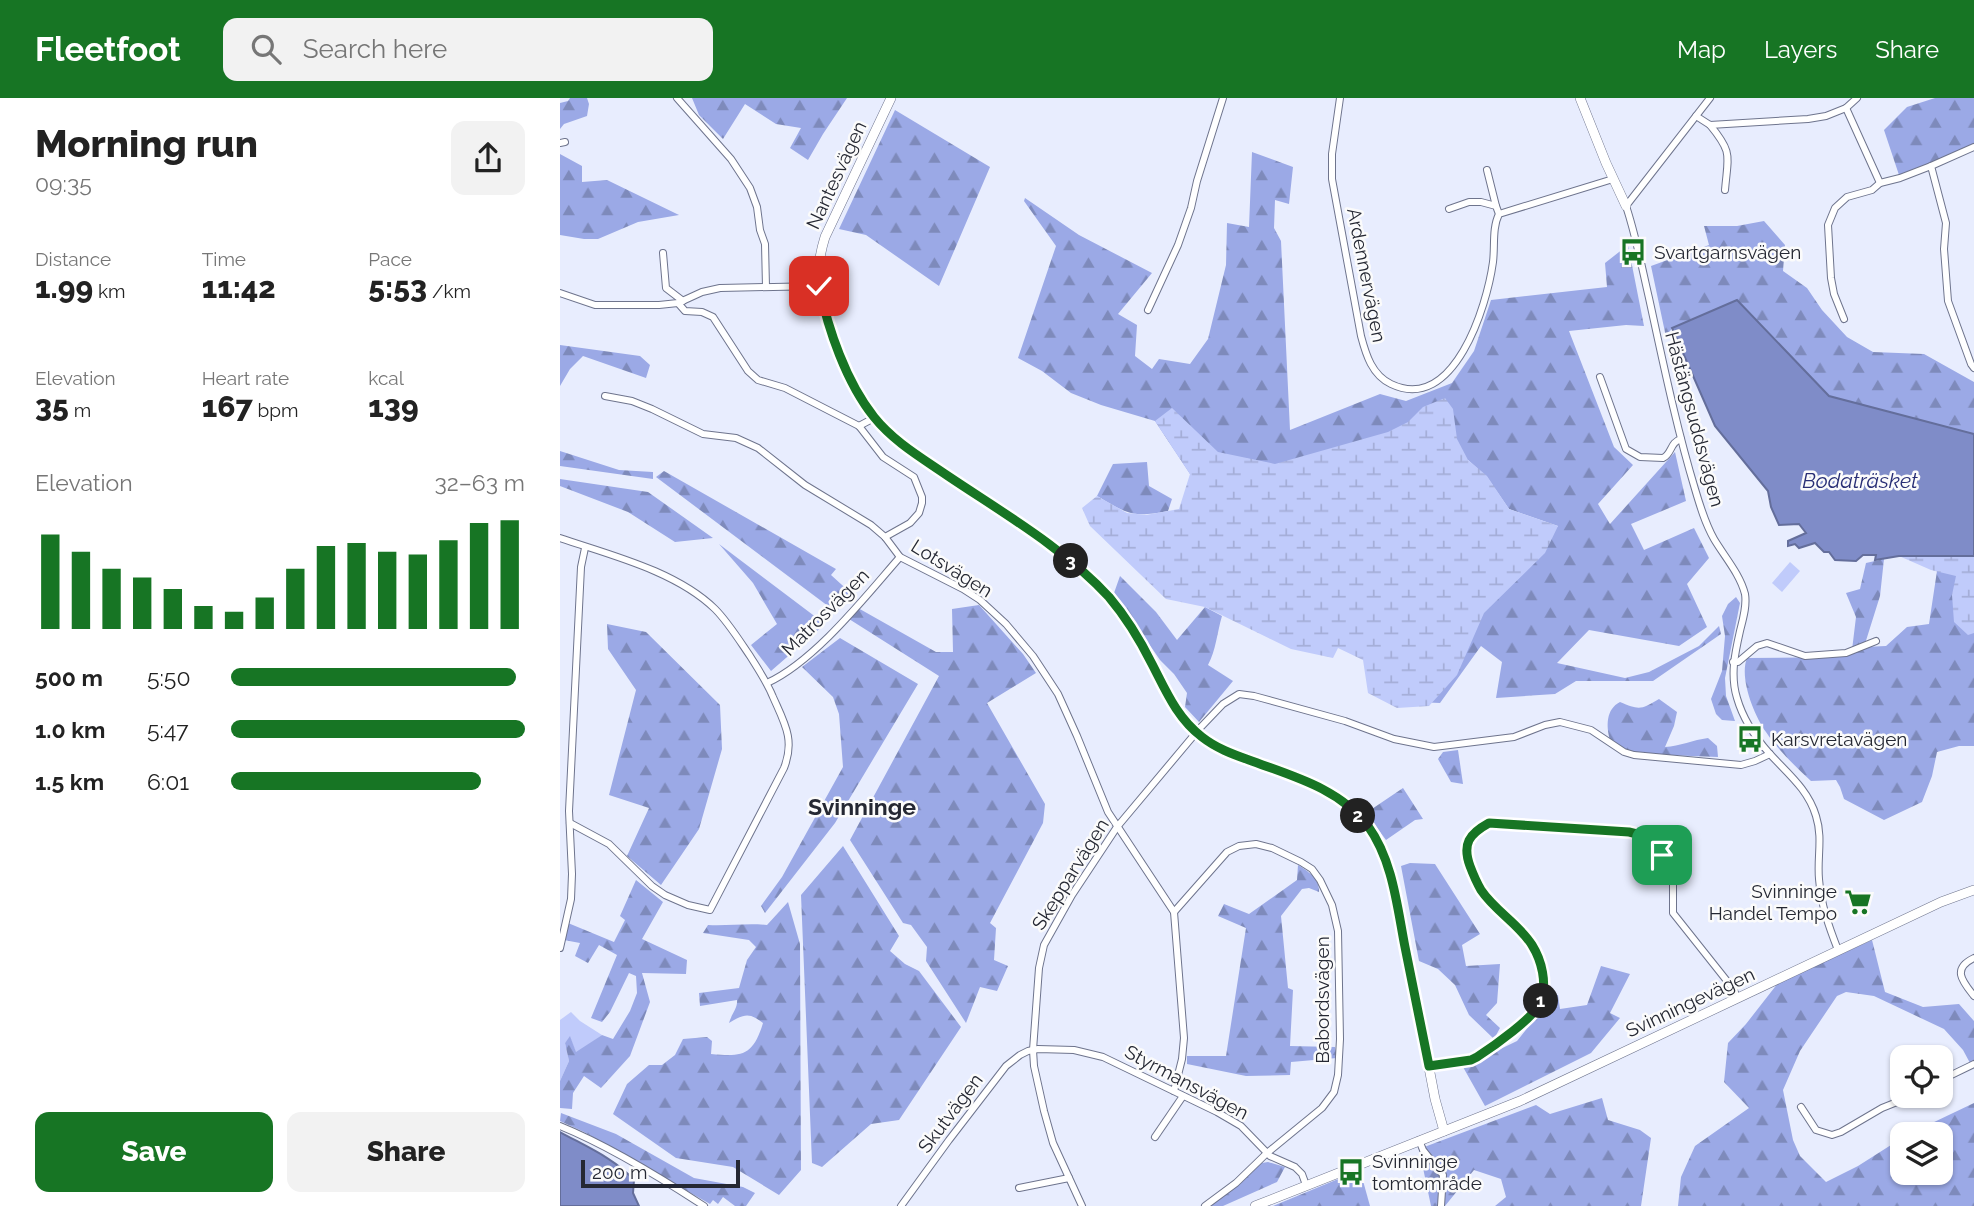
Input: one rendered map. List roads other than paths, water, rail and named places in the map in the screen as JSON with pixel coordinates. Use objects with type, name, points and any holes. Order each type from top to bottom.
[{"type":"street","points":[[677,98],[732,159],[750,188],[757,206],[765,244],[766,287]]},
{"type":"street","name":"Nantesvägen","points":[[891,98],[825,237],[819,261],[819,286],[827,320],[858,393],[874,418],[905,447],[1064,555],[1111,599],[1137,637],[1171,703],[1197,733],[1226,752],[1326,790],[1354,810],[1367,825],[1382,852],[1396,900],[1444,1131]]},
{"type":"street","points":[[1148,310],[1191,208],[1223,98]]},
{"type":"street","name":"Ardennervägen","points":[[1340,98],[1332,154],[1332,179],[1361,336],[1368,359],[1384,380],[1405,389],[1424,388],[1437,382],[1455,364],[1471,336],[1493,261],[1496,220],[1499,214],[1487,170]]},
{"type":"street","points":[[1580,98],[1626,206],[1710,98]]},
{"type":"street","points":[[1710,125],[1817,118],[1846,108],[1857,98]]},
{"type":"street","points":[[1846,108],[1880,183]]},
{"type":"street","points":[[1696,116],[1710,125],[1724,142],[1728,154],[1725,190]]},
{"type":"street","points":[[1844,319],[1831,278],[1829,221],[1835,208],[1842,200],[1872,190],[1880,183],[1900,178],[1974,147]]},
{"type":"street","points":[[1931,166],[1946,223],[1944,249],[1948,301],[1974,369]]},
{"type":"street","points":[[1499,214],[1613,179]]},
{"type":"street","points":[[1449,209],[1469,202],[1496,206]]},
{"type":"street","name":"Hästängsuddsvägen","points":[[1626,206],[1681,439],[1707,524],[1744,591],[1745,609],[1734,662],[1733,681],[1740,706],[1753,732],[1800,785],[1811,803],[1820,843],[1821,898],[1838,950]]},
{"type":"street","points":[[663,253],[666,288],[685,311],[702,312],[713,317],[748,371],[758,380],[785,388],[859,426],[883,457],[914,477],[922,497],[921,508],[914,519],[885,537]]},
{"type":"street","points":[[560,293],[588,303],[607,306],[659,305],[680,302],[710,290],[819,286]]},
{"type":"street","points":[[1600,377],[1626,449],[1640,457],[1663,458],[1674,442],[1681,439]]},
{"type":"street","name":"Lotsvägen","points":[[605,396],[652,409],[702,434],[729,437],[749,443],[795,478],[861,518],[885,537],[900,557],[964,589],[980,600],[1006,624],[1033,656],[1058,694],[1101,799],[1174,912]]},
{"type":"street","points":[[859,426],[874,418]]},
{"type":"street","points":[[560,538],[646,568],[685,588],[714,608],[730,627],[767,683],[788,733],[789,755],[710,910],[688,905],[657,890],[609,844],[570,823]]},
{"type":"street","points":[[560,948],[571,899],[570,823],[581,567],[585,548]]},
{"type":"street","name":"Matrosvägen","points":[[767,683],[811,653],[900,557]]},
{"type":"street","points":[[1734,662],[1738,662],[1759,645],[1767,643],[1809,656],[1846,653],[1876,641]]},
{"type":"street","points":[[1197,733],[1223,705],[1239,694],[1345,721],[1394,739],[1434,747],[1514,737],[1560,722],[1591,730],[1623,752],[1634,755],[1741,765],[1770,754]]},
{"type":"street","name":"Skepparvägen","points":[[1082,1206],[1053,1143],[1034,1066],[1033,1050],[1044,945],[1072,895],[1117,827],[1197,733]]},
{"type":"street","points":[[1429,1066],[1477,1057],[1514,1031],[1541,1003],[1541,962],[1531,943],[1482,891],[1466,855],[1467,844],[1472,835],[1489,823],[1629,832],[1643,835],[1653,841],[1674,873],[1673,913],[1738,998]]},
{"type":"street","name":"Babordsvägen","points":[[1174,912],[1224,855],[1247,844],[1256,844],[1272,848],[1309,866],[1320,880],[1332,905],[1338,931],[1340,1052],[1335,1088],[1331,1097],[1322,1108],[1267,1153],[1236,1183],[1205,1206]]},
{"type":"street","name":"Svinningevägen","points":[[1255,1206],[1552,1087],[1838,950],[1941,902],[1974,890]]},
{"type":"street","points":[[1174,912],[1184,1038],[1174,1091]]},
{"type":"street","points":[[1974,958],[1964,964],[1961,974],[1962,981],[1974,996]]},
{"type":"street","name":"Styrmansvägen","points":[[1033,1050],[1074,1050],[1096,1054],[1174,1091],[1241,1126],[1267,1153],[1295,1167],[1302,1174],[1306,1185]]},
{"type":"street","name":"Skutvägen","points":[[901,1206],[1002,1071],[1015,1058],[1033,1050]]},
{"type":"street","points":[[1953,1074],[1974,1064]]},
{"type":"street","points":[[1155,1137],[1183,1096]]},
{"type":"street","points":[[1801,1107],[1816,1130],[1832,1135],[1890,1105]]},
{"type":"street","points":[[560,1126],[632,1163],[704,1206]]},
{"type":"street","points":[[1419,1140],[1423,1150],[1443,1175],[1441,1206]]},
{"type":"street","points":[[1019,1188],[1069,1178]]},
{"type":"water","name":"Bodaträsket","points":[[1737,300],[1829,396],[1974,434],[1974,556],[1899,556],[1875,560],[1876,555],[1863,555],[1856,561],[1835,560],[1829,552],[1824,552],[1815,543],[1799,548],[1795,544],[1788,546],[1788,541],[1806,533],[1799,524],[1779,525],[1768,491],[1715,426],[1672,328]]},
{"type":"water","points":[[560,1132],[599,1153],[626,1172],[634,1180],[633,1193],[639,1206],[560,1206]]},
{"type":"place","name":"Svartgarnsvägen","points":[[1633,252]]},
{"type":"place","name":"Karsvretavägen","points":[[1750,739]]},
{"type":"place","name":"Svinninge Handel Tempo","points":[[1858,902]]},
{"type":"place","name":"Svinninge tomtområde","points":[[1351,1172]]},
{"type":"district","name":"Svinninge","points":[[862,807]]}]
